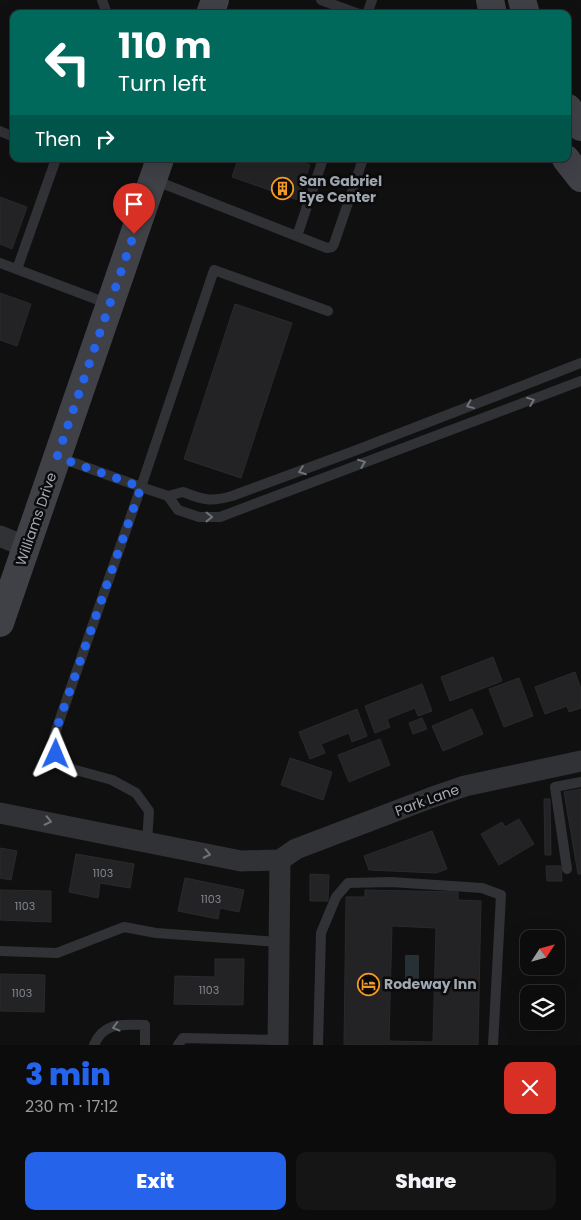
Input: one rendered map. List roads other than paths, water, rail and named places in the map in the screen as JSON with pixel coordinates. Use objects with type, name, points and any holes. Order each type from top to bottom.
[{"type":"main road","points":[[571,112],[581,127]]},
{"type":"main road","points":[[568,162],[581,178]]},
{"type":"main road","name":"Williams Drive","points":[[2,610],[12,577],[26,547],[157,169]]},
{"type":"street","points":[[0,536],[26,547]]},
{"type":"street","name":"Park Lane","points":[[0,813],[241,861],[280,860],[296,849],[465,786],[581,761]]},
{"type":"street","points":[[278,1043],[280,860]]},
{"type":"lane","points":[[321,0],[348,10]]},
{"type":"lane","points":[[17,269],[55,162]]},
{"type":"lane","points":[[297,236],[322,162]]},
{"type":"lane","points":[[157,169],[297,236],[327,248],[332,247],[334,244],[362,162]]},
{"type":"lane","points":[[17,233],[28,237]]},
{"type":"lane","points":[[0,263],[110,305]]},
{"type":"lane","points":[[147,842],[149,811],[136,793],[112,780],[72,769],[56,754],[54,736],[214,270],[328,311]]},
{"type":"lane","points":[[57,457],[168,496],[183,492],[201,499],[216,500],[252,489],[379,442],[581,363]]},
{"type":"lane","points":[[168,496],[178,510],[199,516],[220,517],[581,381]]},
{"type":"lane","points":[[495,396],[500,412]]},
{"type":"lane","points":[[379,442],[384,455]]},
{"type":"lane","points":[[252,489],[256,504]]},
{"type":"lane","points":[[567,869],[555,787],[581,782]]},
{"type":"lane","points":[[318,1045],[321,933],[336,898],[348,883],[391,882],[482,888],[501,895],[493,1045]]},
{"type":"lane","points":[[0,951],[57,953],[124,927],[156,933],[279,942]]},
{"type":"lane","points":[[94,1045],[98,1036],[119,1024],[145,1025],[145,1045]]},
{"type":"lane","points":[[178,1045],[183,1038],[278,1043]]},
{"type":"place","name":"San Gabriel Eye Center","points":[[283,189]]},
{"type":"place","name":"Rodeway Inn","points":[[368,984]]}]
